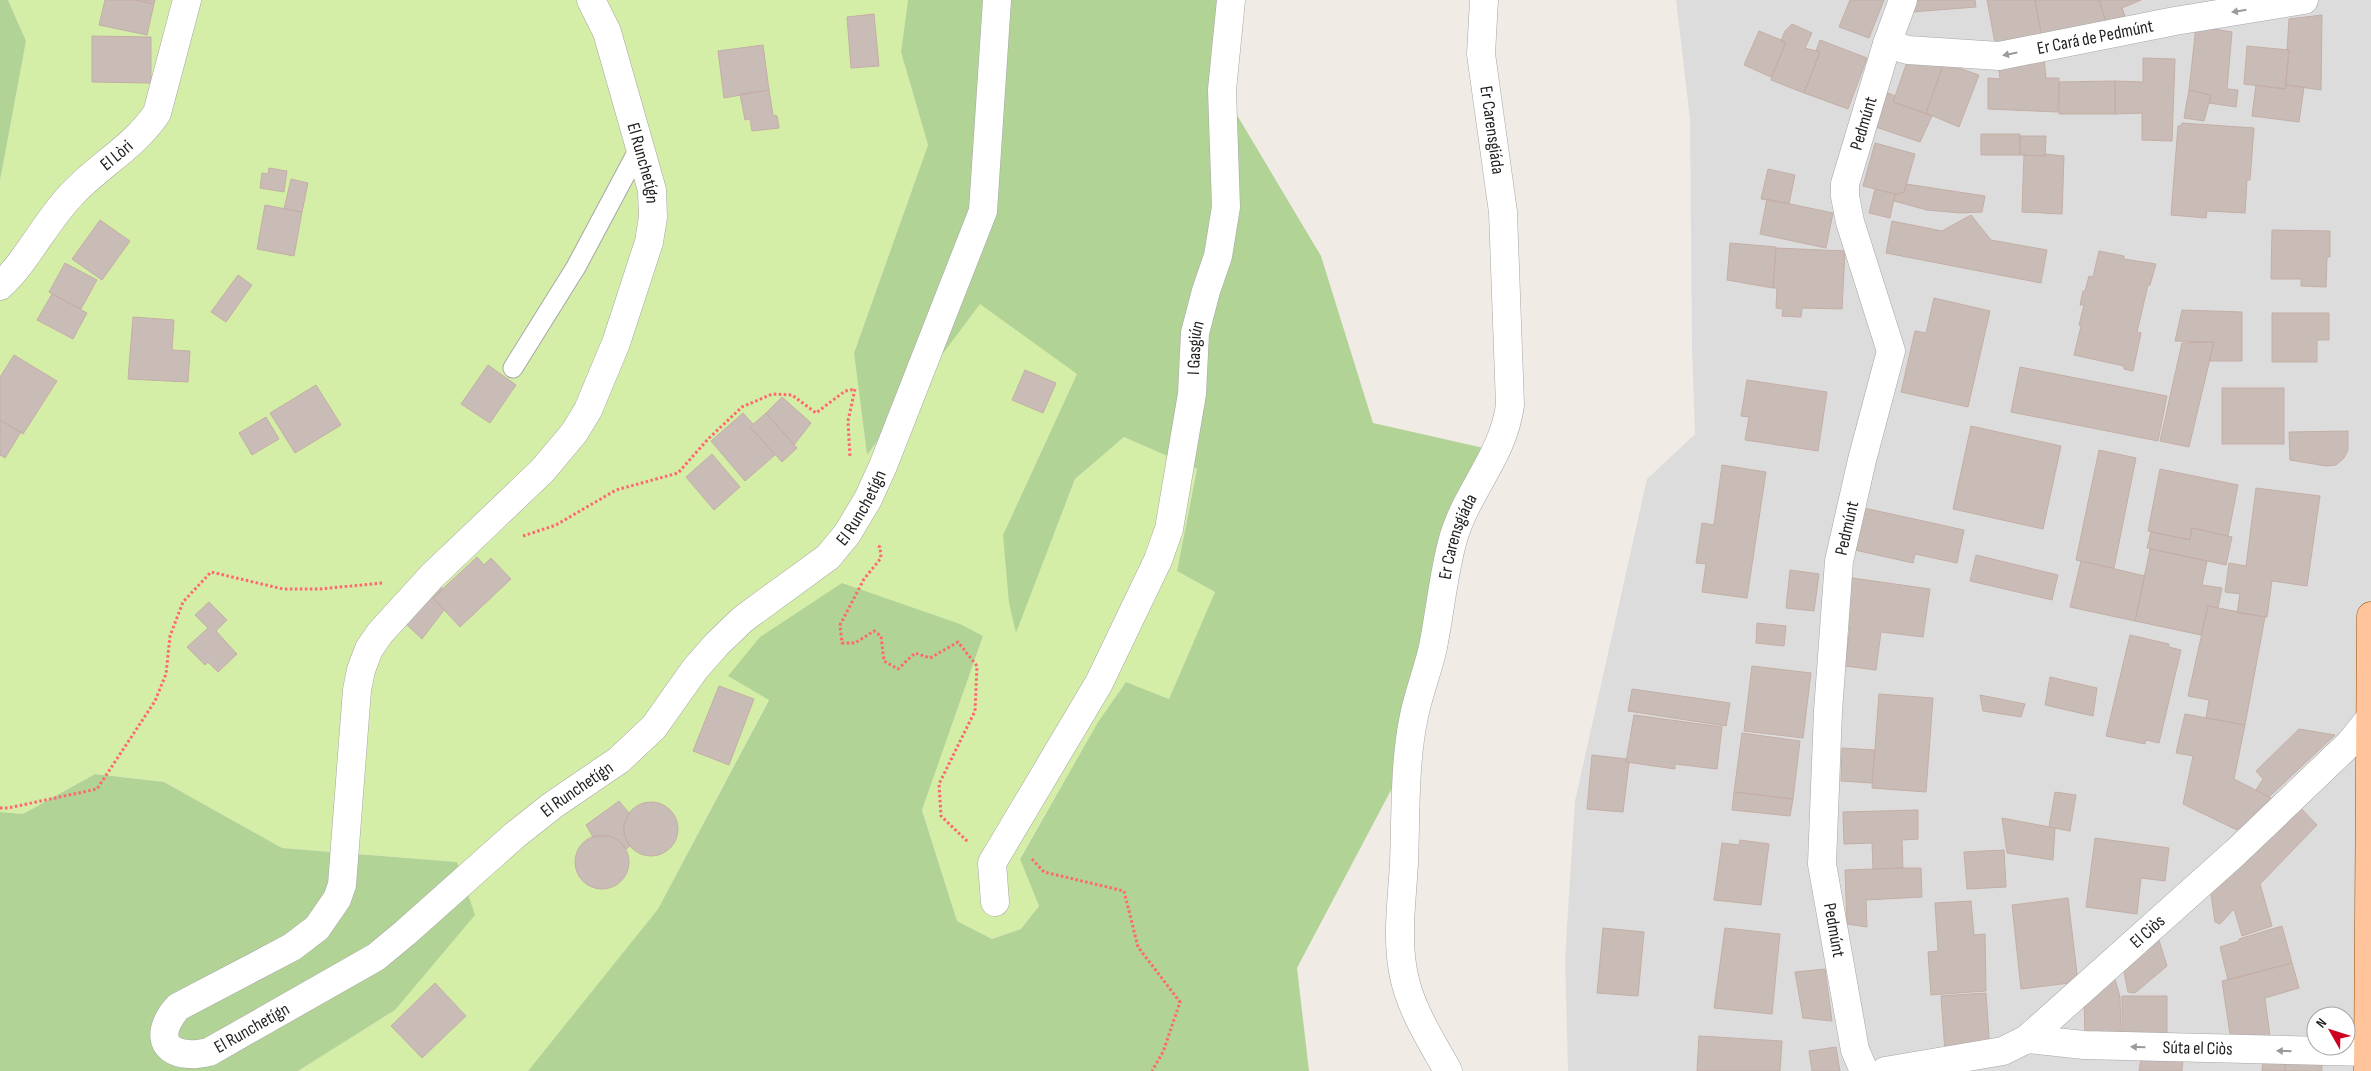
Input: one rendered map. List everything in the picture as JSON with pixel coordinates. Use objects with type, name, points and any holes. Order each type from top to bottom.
[{"type":"main road","points":[[2368,1061],[2371,616]]},
{"type":"street","name":"El Lòri","points":[[0,286],[73,193],[130,145],[147,128],[157,113],[187,0]]},
{"type":"street","name":"El Runchetígn","points":[[591,0],[607,32],[652,190],[653,217],[649,242],[616,343],[588,410],[574,433],[542,471],[432,576],[380,633],[369,649],[361,670],[357,690],[342,885],[337,899],[316,928],[292,947],[178,1007],[169,1017],[164,1029],[164,1040],[175,1052],[190,1055],[209,1052],[376,957],[406,933],[515,834],[553,805],[619,760],[640,742],[717,644],[743,619],[828,557],[848,534],[868,499],[883,466],[983,211],[997,0]]},
{"type":"street","name":"I Gasgiún","points":[[995,902],[992,863],[1099,683],[1158,560],[1169,529],[1192,394],[1195,333],[1218,256],[1226,207],[1222,90],[1231,0]]},
{"type":"street","name":"Er Carensgiáda","points":[[1448,1071],[1416,1014],[1408,994],[1402,966],[1400,932],[1409,756],[1414,716],[1432,648],[1452,542],[1460,519],[1497,451],[1505,432],[1510,405],[1503,212],[1481,54],[1484,0]]},
{"type":"street","name":"Pedmúnt","points":[[1864,1071],[1855,1050],[1822,864],[1828,711],[1839,561],[1862,460],[1891,351],[1850,222],[1845,196],[1845,184],[1886,44],[1902,0]]},
{"type":"street","name":"Er Cará de Pedmúnt","points":[[1886,44],[1908,50],[1999,56],[2176,21],[2304,0]]},
{"type":"street","name":"El Ciòs","points":[[1885,1071],[2002,1051],[2028,1039],[2236,852],[2343,749],[2370,718]]},
{"type":"street","name":"Súta el Ciòs","points":[[2028,1039],[2093,1045],[2368,1061]]},
{"type":"lane","points":[[513,368],[576,267],[640,147]]},
{"type":"path","points":[[516,538],[556,525],[616,490],[678,473],[708,439],[742,407],[772,394],[792,395],[816,414],[845,391],[855,389],[848,421],[850,458],[847,467]]},
{"type":"path","points":[[872,544],[880,547],[881,558],[864,579],[840,624],[842,643],[855,643],[874,631],[882,636],[884,660],[898,669],[915,653],[930,658],[958,642],[977,666],[975,711],[939,784],[941,816],[955,830]]},
{"type":"path","points":[[0,808],[8,808],[97,789],[154,701],[166,674],[170,636],[183,602],[211,572],[283,589],[349,587],[432,576]]},
{"type":"path","points":[[1030,857],[1044,872],[1124,891],[1138,947],[1180,1002],[1163,1052],[1152,1071]]},
{"type":"shaded area","points":[[1676,0],[2371,0],[2371,1071],[1568,1071],[1565,958],[1575,801],[1647,479],[1695,434],[1692,348],[1690,119]]},
{"type":"green space","points":[[0,0],[8,0],[26,41],[0,181]]},
{"type":"green space","points":[[8,0],[908,0],[901,52],[928,145],[854,353],[867,455],[980,303],[1077,374],[1003,535],[1016,632],[1075,479],[1124,437],[1197,469],[1177,571],[1215,592],[1169,699],[1126,682],[1098,722],[1020,858],[1039,906],[1021,929],[992,939],[957,921],[922,809],[983,636],[728,675],[769,699],[658,909],[528,1071],[298,1071],[395,1010],[457,862],[282,848],[164,782],[95,774],[23,814],[0,812],[0,181],[26,41]]},
{"type":"green space","points":[[908,0],[1231,0],[1222,90],[1321,256],[1373,423],[1497,451],[1480,480],[1409,756],[1297,968],[1309,1071],[528,1071],[658,909],[769,700],[728,676],[760,637],[842,583],[960,624],[983,636],[922,810],[957,921],[992,939],[1021,929],[1039,906],[1020,859],[1098,722],[1126,682],[1169,699],[1215,592],[1177,571],[1197,469],[1124,437],[1075,479],[1016,633],[1009,603],[1003,535],[1077,374],[980,304],[867,455],[854,353],[928,145],[901,52]]},
{"type":"green space","points":[[95,774],[164,782],[282,848],[457,862],[475,915],[395,1010],[298,1071],[0,1071],[0,812],[23,814]]},
{"type":"building","points":[[105,0],[135,0],[154,4],[147,35],[99,25]]},
{"type":"building","points":[[135,0],[155,0],[154,4]]},
{"type":"building","points":[[1850,0],[1884,0],[1869,38],[1839,27]]},
{"type":"building","points":[[1911,0],[1975,0],[1976,7],[1912,12]]},
{"type":"building","points":[[1987,0],[2035,0],[2042,39],[1996,48]]},
{"type":"building","points":[[2035,0],[2099,0],[2108,27],[2042,39]]},
{"type":"building","points":[[2099,0],[2141,0],[2122,8],[2125,16],[2106,22]]},
{"type":"building","points":[[874,14],[879,66],[851,68],[847,17]]},
{"type":"building","points":[[2322,15],[2321,90],[2286,85],[2289,19]]},
{"type":"building","points":[[1792,24],[1812,33],[1805,48],[1820,52],[1804,93],[1771,80],[1786,42],[1781,41],[1785,31]]},
{"type":"building","points":[[2196,26],[2232,32],[2227,89],[2238,90],[2236,107],[2209,103],[2211,95],[2189,90]]},
{"type":"building","points":[[1759,31],[1786,42],[1771,77],[1744,65]]},
{"type":"building","points":[[92,36],[151,37],[151,83],[92,82]]},
{"type":"building","points":[[1820,40],[1867,58],[1848,109],[1804,93],[1820,52],[1816,51]]},
{"type":"building","points":[[763,45],[769,90],[724,98],[718,51]]},
{"type":"building","points":[[2247,46],[2289,50],[2285,89],[2244,84]]},
{"type":"building","points":[[2044,58],[2046,78],[2059,78],[2058,112],[1988,109],[1988,78],[2000,79],[1998,63]]},
{"type":"building","points":[[2143,58],[2175,59],[2172,141],[2142,140],[2142,113],[2115,114],[2115,81],[2143,82]]},
{"type":"building","points":[[1908,59],[1944,63],[1926,113],[1893,102]]},
{"type":"building","points":[[1944,63],[1979,75],[1959,127],[1926,113]]},
{"type":"building","points":[[2115,81],[2115,114],[2059,114],[2059,82]]},
{"type":"building","points":[[2256,85],[2285,89],[2286,85],[2304,87],[2299,122],[2252,116]]},
{"type":"building","points":[[769,90],[773,115],[777,116],[779,128],[752,131],[750,119],[745,120],[740,94]]},
{"type":"building","points":[[2189,90],[2211,95],[2204,121],[2184,118]]},
{"type":"building","points":[[1886,92],[1895,96],[1893,102],[1932,116],[1920,142],[1870,125]]},
{"type":"building","points":[[2182,123],[2254,128],[2245,213],[2207,211],[2206,218],[2171,215],[2178,126],[2181,126]]},
{"type":"building","points":[[1981,134],[2020,134],[2020,155],[1981,155]]},
{"type":"building","points":[[2020,136],[2046,136],[2045,156],[2020,155]]},
{"type":"building","points":[[1875,143],[1915,154],[1904,193],[1900,192],[1899,195],[1863,186]]},
{"type":"building","points":[[2045,154],[2064,156],[2062,214],[2022,212],[2024,155],[2045,156]]},
{"type":"building","points":[[269,168],[287,171],[284,192],[260,188],[262,173],[268,174]]},
{"type":"building","points":[[1768,169],[1795,175],[1789,204],[1761,199]]},
{"type":"building","points":[[291,179],[308,183],[302,212],[284,209]]},
{"type":"building","points":[[1906,184],[1985,196],[1982,212],[1960,213],[1927,210],[1894,201],[1895,194],[1904,193]]},
{"type":"building","points":[[1875,189],[1895,194],[1890,218],[1869,213]]},
{"type":"building","points":[[1767,199],[1833,213],[1826,248],[1760,234]]},
{"type":"building","points":[[265,205],[302,212],[294,256],[257,249]]},
{"type":"building","points":[[1971,215],[1991,240],[2047,250],[2041,283],[1886,253],[1892,221],[1942,231]]},
{"type":"building","points":[[100,220],[130,241],[102,280],[72,259]]},
{"type":"building","points":[[2272,230],[2330,231],[2330,257],[2327,257],[2326,287],[2301,286],[2301,279],[2271,279]]},
{"type":"building","points":[[1730,243],[1776,247],[1773,288],[1727,280]]},
{"type":"building","points":[[1776,248],[1845,251],[1842,309],[1802,308],[1801,317],[1782,316],[1783,309],[1776,308],[1777,288],[1773,288]]},
{"type":"building","points":[[2099,251],[2124,256],[2124,259],[2156,264],[2150,285],[2148,285],[2137,332],[2141,333],[2133,371],[2124,369],[2124,366],[2074,355],[2084,305],[2080,305],[2083,291],[2085,291],[2089,276],[2093,277]]},
{"type":"building","points":[[65,263],[97,280],[81,309],[49,292]]},
{"type":"building","points":[[238,275],[252,285],[226,322],[211,312]]},
{"type":"building","points":[[52,294],[87,313],[73,339],[37,320]]},
{"type":"building","points":[[1934,298],[1990,311],[1968,407],[1901,392],[1915,331],[1926,333]]},
{"type":"building","points":[[2182,310],[2242,312],[2242,361],[2209,361],[2214,342],[2175,341]]},
{"type":"building","points":[[2272,313],[2329,313],[2329,340],[2317,340],[2317,362],[2272,362]]},
{"type":"building","points":[[133,317],[174,320],[172,350],[190,351],[188,382],[128,379]]},
{"type":"building","points":[[2214,342],[2189,447],[2160,441],[2182,343]]},
{"type":"building","points":[[14,355],[57,381],[23,434],[0,420],[0,377]]},
{"type":"building","points":[[488,365],[516,385],[490,423],[461,404]]},
{"type":"building","points":[[2020,367],[2167,396],[2158,441],[2011,412]]},
{"type":"building","points":[[1025,370],[1056,383],[1043,413],[1012,400]]},
{"type":"building","points":[[1747,380],[1827,392],[1818,451],[1745,440],[1749,417],[1741,416]]},
{"type":"building","points":[[316,385],[341,425],[295,453],[270,413]]},
{"type":"building","points":[[2222,388],[2284,388],[2284,444],[2222,444]]},
{"type":"building","points":[[782,397],[811,423],[794,445],[766,413]]},
{"type":"building","points":[[743,413],[753,424],[750,427],[775,455],[745,481],[711,441]]},
{"type":"building","points":[[766,413],[797,448],[782,462],[750,427]]},
{"type":"building","points":[[266,417],[279,439],[252,455],[239,433]]},
{"type":"building","points":[[0,420],[21,432],[5,458],[0,455]]},
{"type":"building","points":[[1971,426],[2061,446],[2043,529],[1953,509]]},
{"type":"building","points":[[2348,431],[2348,450],[2344,458],[2336,465],[2326,466],[2290,460],[2289,432]]},
{"type":"building","points":[[2099,450],[2136,458],[2114,568],[2076,560]]},
{"type":"building","points":[[712,454],[740,487],[714,510],[686,477]]},
{"type":"building","points":[[1722,465],[1766,472],[1747,598],[1702,592],[1706,564],[1696,563],[1702,523],[1714,525]]},
{"type":"building","points":[[2160,469],[2238,485],[2228,536],[2192,528],[2190,540],[2148,531]]},
{"type":"building","points":[[2256,488],[2320,496],[2307,586],[2272,581],[2267,617],[2237,613],[2240,594],[2225,592],[2229,563],[2246,566]]},
{"type":"building","points":[[1864,508],[1964,530],[1957,563],[1915,554],[1913,563],[1855,550]]},
{"type":"building","points":[[2192,528],[2232,537],[2226,565],[2147,548],[2151,532],[2190,540]]},
{"type":"building","points":[[2150,549],[2207,561],[2202,585],[2222,588],[2218,608],[2208,606],[2201,635],[2135,621]]},
{"type":"building","points":[[1976,555],[2058,575],[2052,600],[1970,581]]},
{"type":"building","points":[[477,557],[484,565],[491,558],[511,579],[460,627],[433,598]]},
{"type":"building","points":[[2081,561],[2145,576],[2135,621],[2070,607]]},
{"type":"building","points":[[1790,570],[1819,574],[1814,611],[1786,608]]},
{"type":"building","points":[[1852,578],[1930,589],[1923,637],[1881,632],[1876,670],[1845,666],[1850,627],[1845,627]]},
{"type":"building","points":[[436,583],[443,589],[433,598],[444,610],[422,639],[406,624]]},
{"type":"building","points":[[209,602],[227,620],[216,631],[237,654],[218,672],[208,662],[205,665],[187,647],[208,628],[195,615]]},
{"type":"building","points":[[2208,606],[2265,617],[2245,725],[2206,718],[2209,700],[2188,696]]},
{"type":"building","points":[[1757,623],[1786,626],[1784,646],[1756,643]]},
{"type":"building","points":[[2130,635],[2169,644],[2169,647],[2181,650],[2159,743],[2146,740],[2145,744],[2106,736]]},
{"type":"building","points":[[1752,666],[1811,673],[1803,738],[1744,731]]},
{"type":"building","points":[[2050,677],[2097,688],[2093,716],[2045,705]]},
{"type":"building","points":[[719,686],[754,699],[729,765],[693,751]]},
{"type":"building","points":[[1632,689],[1730,703],[1726,726],[1628,711]]},
{"type":"building","points":[[1879,694],[1933,698],[1926,792],[1872,788]]},
{"type":"building","points":[[1980,695],[2025,704],[2021,717],[1983,711]]},
{"type":"building","points":[[2185,714],[2245,725],[2234,779],[2277,801],[2237,830],[2183,804],[2193,756],[2176,753]]},
{"type":"building","points":[[1634,715],[1722,727],[1717,769],[1675,764],[1675,769],[1626,762]]},
{"type":"building","points":[[2299,729],[2335,735],[2269,797],[2256,790],[2263,779],[2256,771]]},
{"type":"building","points":[[1742,733],[1800,741],[1793,799],[1734,792]]},
{"type":"building","points":[[1842,748],[1875,750],[1872,783],[1841,781]]},
{"type":"building","points":[[1592,755],[1627,759],[1626,762],[1629,763],[1623,812],[1587,809]]},
{"type":"building","points":[[1734,792],[1793,799],[1790,816],[1732,810]]},
{"type":"building","points":[[2055,792],[2076,795],[2070,831],[2049,827]]},
{"type":"building","points":[[619,801],[629,813],[624,824],[623,833],[630,846],[626,849],[618,840],[610,836],[593,837],[586,825]]},
{"type":"building","points":[[646,802],[656,802],[666,806],[674,814],[678,829],[674,844],[666,852],[656,856],[646,856],[636,852],[628,844],[624,834],[624,824],[628,814],[636,806]]},
{"type":"building","points":[[2295,802],[2317,825],[2260,884],[2272,926],[2242,936],[2234,909],[2220,924],[2215,922],[2210,888]]},
{"type":"building","points":[[1918,810],[1918,839],[1902,840],[1903,868],[1873,869],[1872,843],[1844,844],[1843,812]]},
{"type":"building","points":[[2002,818],[2055,828],[2053,860],[2007,853]]},
{"type":"building","points":[[597,835],[607,835],[617,839],[625,847],[629,862],[625,877],[617,885],[607,889],[597,889],[587,885],[579,877],[575,867],[575,857],[579,847],[587,839]]},
{"type":"building","points":[[2095,838],[2169,848],[2165,881],[2141,878],[2137,914],[2086,907]]},
{"type":"building","points":[[1740,840],[1769,844],[1761,905],[1714,900],[1722,843],[1739,845]]},
{"type":"building","points":[[2004,850],[2006,887],[1967,889],[1964,852]]},
{"type":"building","points":[[1921,868],[1922,897],[1866,900],[1867,927],[1847,924],[1845,870]]},
{"type":"building","points":[[2068,898],[2078,982],[2021,989],[2012,905]]},
{"type":"building","points":[[1971,901],[1974,935],[1985,934],[1986,991],[1931,995],[1928,952],[1938,951],[1935,903]]},
{"type":"building","points":[[2282,926],[2292,963],[2228,980],[2220,947]]},
{"type":"building","points":[[1603,928],[1644,932],[1638,996],[1597,993]]},
{"type":"building","points":[[1725,928],[1780,934],[1772,1014],[1714,1008]]},
{"type":"building","points":[[2158,937],[2167,966],[2135,993],[2128,992],[2123,967]]},
{"type":"building","points":[[2292,963],[2299,988],[2265,998],[2270,1036],[2231,1041],[2222,981]]},
{"type":"building","points":[[1825,969],[1832,1021],[1803,1018],[1795,972]]},
{"type":"building","points":[[2115,979],[2120,997],[2121,1038],[2085,1039],[2084,998]]},
{"type":"building","points":[[435,983],[466,1016],[422,1058],[391,1026]]},
{"type":"building","points":[[1986,993],[1990,1050],[1945,1053],[1941,996]]},
{"type":"building","points":[[2122,996],[2167,996],[2167,1041],[2122,1041]]},
{"type":"building","points":[[1699,1036],[1782,1041],[1780,1071],[1697,1071]]},
{"type":"building","points":[[1836,1047],[1840,1071],[1812,1071],[1809,1051]]},
{"type":"building","points":[[2142,1053],[2183,1059],[2182,1071],[2139,1071]]},
{"type":"building","points":[[2263,1056],[2286,1057],[2285,1071],[2262,1071]]},
{"type":"building","points":[[2286,1057],[2322,1059],[2322,1071],[2285,1071]]}]
